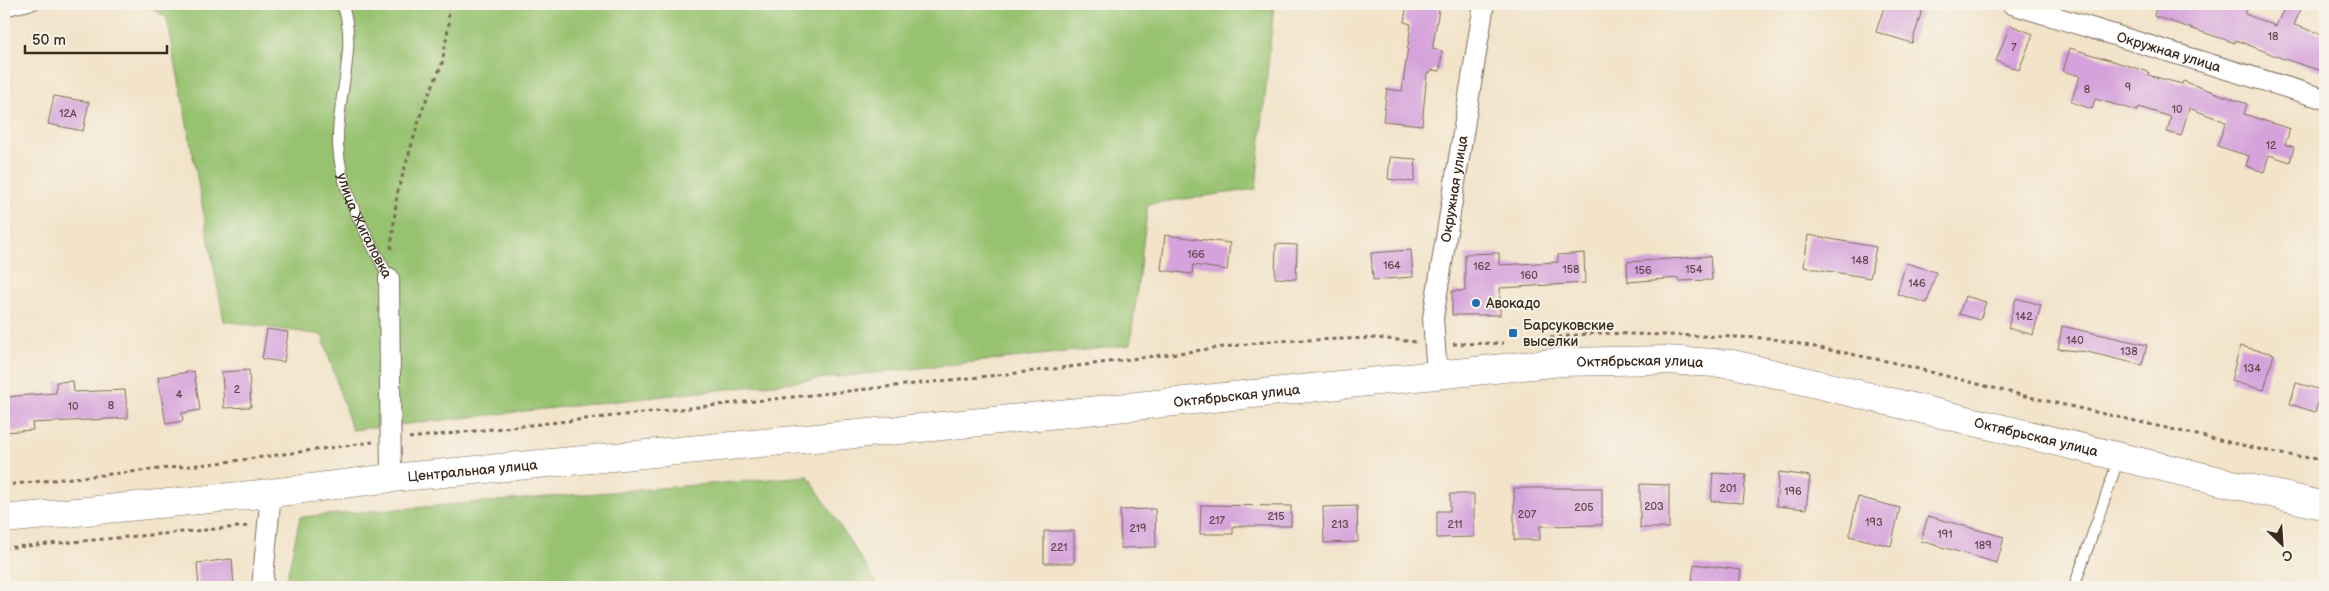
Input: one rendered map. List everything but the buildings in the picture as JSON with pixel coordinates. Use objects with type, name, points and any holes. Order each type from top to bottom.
[{"type":"main road","name":"Октябрьская улица","points":[[942,426],[1562,362],[1665,360],[1733,364],[2325,506]]},
{"type":"main road","name":"Центральная улица","points":[[4,519],[271,494],[391,478],[942,426]]},
{"type":"main road","points":[[2286,496],[2325,491]]},
{"type":"street","name":"Окружная улица","points":[[1437,376],[1433,318],[1484,4]]},
{"type":"street","name":"Окружная улица","points":[[2012,4],[2325,99]]},
{"type":"street","name":"улица Жигаловка","points":[[389,278],[391,478]]},
{"type":"street","points":[[262,587],[271,494]]},
{"type":"lane","points":[[4,11],[34,4]]},
{"type":"lane","name":"улица Жигаловка","points":[[342,4],[346,19],[348,44],[338,129],[341,171],[348,196],[389,278]]},
{"type":"lane","points":[[2074,587],[2119,458]]},
{"type":"path","points":[[389,278],[396,194],[422,110],[442,64],[449,23],[448,4]]},
{"type":"path","points":[[4,485],[218,463],[390,440],[1054,369],[1271,341],[1377,338],[1434,344]]},
{"type":"path","points":[[4,548],[269,524]]},
{"type":"green space","points":[[145,4],[1274,4],[1256,189],[1148,204],[1130,345],[352,430],[322,335],[224,321],[167,18]]},
{"type":"green space","points":[[808,476],[879,587],[285,587],[300,517]]},
{"type":"place","name":"Авокадо","points":[[1476,303]]},
{"type":"place","name":"Барсуковские выселки","points":[[1513,333]]}]
